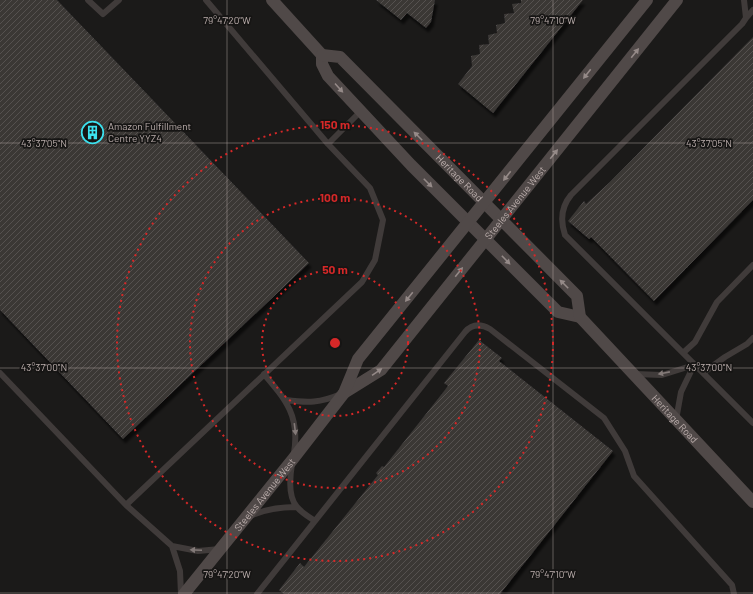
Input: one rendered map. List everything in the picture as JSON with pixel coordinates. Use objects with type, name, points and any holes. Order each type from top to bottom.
[{"type":"main road","points":[[272,0],[322,55],[322,64],[328,76],[360,112],[558,312],[580,317]]},
{"type":"main road","name":"Steeles Avenue West","points":[[182,594],[221,549],[344,393],[358,359],[647,0]]},
{"type":"main road","name":"Steeles Avenue West","points":[[344,393],[381,370],[677,0]]},
{"type":"main road","name":"Heritage Road","points":[[322,55],[340,57],[484,204],[577,296],[580,317],[753,502]]},
{"type":"lane","points":[[88,0],[103,14],[119,0]]},
{"type":"lane","points":[[126,505],[362,282],[375,260],[382,220],[370,188],[328,144],[206,0]]},
{"type":"lane","points":[[744,0],[746,18]]},
{"type":"lane","points":[[753,10],[742,24],[571,195],[564,203],[561,217],[565,235],[753,423]]},
{"type":"lane","points":[[328,144],[360,112]]},
{"type":"lane","points":[[683,353],[695,342],[717,302],[753,265]]},
{"type":"lane","points":[[257,594],[465,332],[475,325],[485,326],[604,418],[625,450],[634,476],[732,585],[734,594]]},
{"type":"lane","points":[[703,373],[725,357],[747,344],[753,338]]},
{"type":"lane","points":[[634,374],[662,375],[694,365]]},
{"type":"lane","points":[[676,420],[681,392],[694,365]]},
{"type":"lane","points":[[0,373],[126,505],[172,546],[198,551],[221,549]]},
{"type":"lane","points":[[264,374],[286,400],[292,414],[296,444],[290,475],[291,491],[296,507],[315,521]]},
{"type":"lane","points":[[286,400],[306,403],[325,401],[344,393]]},
{"type":"lane","points":[[245,518],[261,511],[278,507],[296,507]]},
{"type":"lane","points":[[172,546],[180,572],[182,594]]},
{"type":"building","name":"Amazon Fulfillment Centre YYZ4","points":[[0,0],[57,0],[309,263],[123,439],[0,310]]},
{"type":"building","points":[[376,0],[435,0],[431,22],[426,28],[407,13],[401,20]]},
{"type":"building","points":[[521,0],[583,0],[493,113],[458,84],[472,66],[471,56],[480,54],[479,45],[489,44],[488,35],[497,33],[496,25],[505,23],[504,14],[514,13],[512,4],[521,3]]},
{"type":"building","points":[[753,37],[753,200],[654,301],[591,237],[589,239],[568,221],[584,201],[586,204],[610,182]]},
{"type":"building","points":[[479,340],[502,358],[499,361],[613,451],[500,594],[284,594],[279,590],[300,563],[304,567],[378,475],[376,473],[382,466],[384,467],[448,386],[444,383]]},
{"type":"place","name":"Amazon Fulfillment Centre YYZ4","points":[[92,132]]}]
